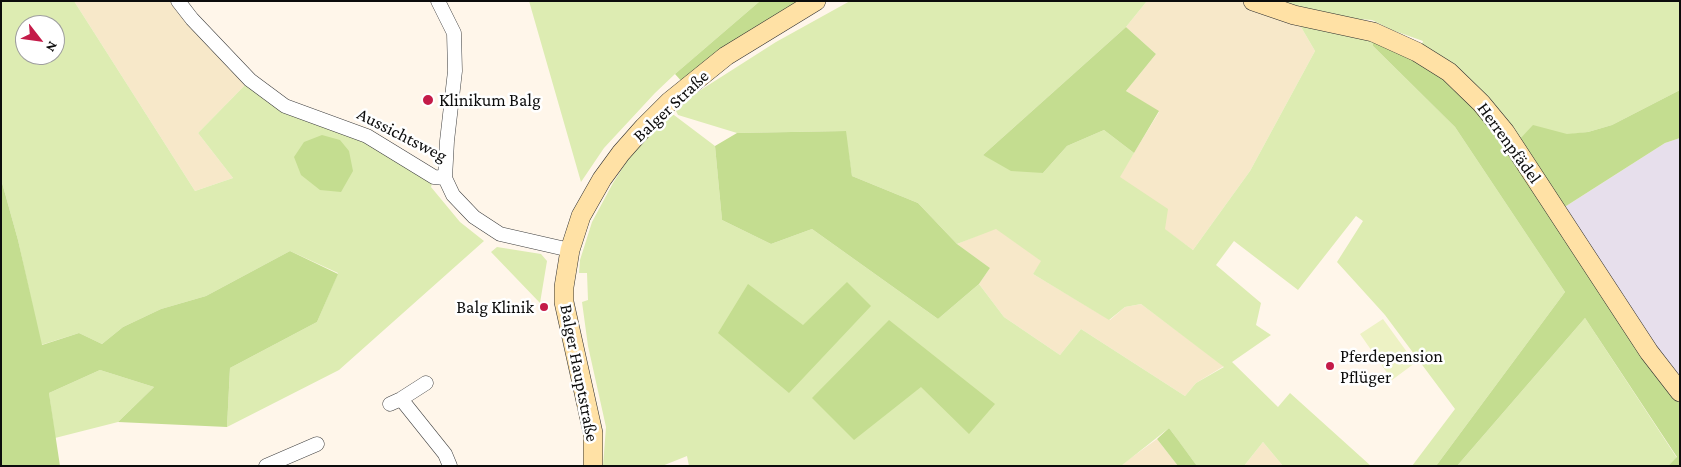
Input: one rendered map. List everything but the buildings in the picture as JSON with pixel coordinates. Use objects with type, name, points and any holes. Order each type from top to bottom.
[{"type":"street","name":"Aussichtsweg","points":[[178,1],[192,19],[250,80],[285,106],[367,136],[434,177],[445,178],[453,194],[474,217],[500,234],[570,250]]},
{"type":"street","points":[[438,1],[454,32],[455,71],[445,178]]},
{"type":"street","name":"Balger Straße","points":[[570,250],[581,216],[590,199],[616,160],[644,127],[669,102],[726,56],[816,1]]},
{"type":"street","name":"Herrenpfädel","points":[[1253,1],[1294,15],[1373,32],[1417,52],[1449,72],[1481,103],[1504,132],[1649,352],[1680,392]]},
{"type":"street","name":"Balger Hauptstraße","points":[[570,250],[564,287],[565,309],[593,433],[593,466]]},
{"type":"street","points":[[426,383],[396,401],[445,454],[450,466]]},
{"type":"street","points":[[266,466],[296,460],[317,444]]},
{"type":"shaded area","points":[[74,1],[178,1],[250,80],[198,133],[233,178],[195,191]]},
{"type":"shaded area","points":[[1147,1],[1253,1],[1294,15],[1315,51],[1250,171],[1193,250],[1164,229],[1119,177],[1159,112],[1126,91],[1156,54],[1126,27]]},
{"type":"shaded area","points":[[1680,138],[1680,381],[1563,208],[1665,143]]},
{"type":"shaded area","points":[[996,228],[1042,261],[1033,274],[1110,320],[1125,307],[1141,304],[1224,366],[1196,383],[1185,396],[1081,329],[1060,355],[1004,317],[979,284],[990,268],[957,244]]},
{"type":"shaded area","points":[[1157,439],[1178,466],[1121,466],[1128,460]]},
{"type":"shaded area","points":[[1263,442],[1283,466],[1244,466]]},
{"type":"green space","points":[[1,1],[74,1],[195,191],[233,178],[198,133],[250,80],[434,177],[431,187],[460,222],[484,241],[339,370],[227,427],[230,368],[317,322],[338,273],[290,251],[206,296],[161,309],[123,327],[102,344],[79,333],[41,345],[18,240],[1,179]]},
{"type":"green space","points":[[529,1],[760,1],[655,93],[604,148],[581,182]]},
{"type":"green space","points":[[760,1],[808,1],[684,84],[675,74]]},
{"type":"green space","points":[[850,1],[1147,1],[1126,27],[983,155],[1043,173],[1067,146],[1104,130],[1134,153],[1120,177],[1168,209],[1165,229],[1193,250],[1250,171],[1315,51],[1294,15],[1253,1],[1680,1],[1680,90],[1612,125],[1588,132],[1518,141],[1421,49],[1423,41],[1392,30],[1372,20],[1299,15],[1373,32],[1373,46],[1455,127],[1565,292],[1436,466],[1412,466],[1455,409],[1385,315],[1337,262],[1363,221],[1356,216],[1298,290],[1234,241],[1216,265],[1261,303],[1256,325],[1271,335],[1232,362],[1278,407],[1290,393],[1371,466],[1283,466],[1263,442],[1244,466],[1197,466],[1169,428],[1121,466],[689,466],[687,456],[662,466],[603,466],[606,427],[588,346],[582,302],[588,300],[587,273],[579,273],[580,260],[592,222],[613,183],[629,158],[670,112],[715,146],[722,220],[771,244],[812,229],[938,319],[979,284],[1004,317],[1060,355],[1081,329],[1185,396],[1196,383],[1224,367],[1141,304],[1125,307],[1109,320],[1033,274],[1041,261],[996,229],[957,244],[918,203],[852,176],[845,131],[737,133],[678,115],[674,107],[776,42]]},
{"type":"green space","points":[[1126,27],[1156,54],[1126,91],[1159,111],[1134,153],[1104,130],[1067,146],[1043,173],[1011,171],[983,155]]},
{"type":"green space","points":[[1373,32],[1448,78],[1499,133],[1680,396],[1680,466],[1668,466],[1677,457],[1585,318],[1457,466],[1436,466],[1565,292],[1455,127],[1373,46]]},
{"type":"green space","points":[[1680,90],[1680,138],[1665,143],[1563,208],[1518,141],[1533,125],[1567,134],[1588,132],[1612,125]]},
{"type":"green space","points":[[846,131],[852,176],[918,203],[957,244],[990,268],[979,284],[938,319],[812,229],[771,244],[722,220],[715,146],[737,133]]},
{"type":"green space","points":[[322,135],[340,140],[349,151],[353,171],[341,192],[320,190],[301,175],[294,157],[304,142]]},
{"type":"green space","points":[[1,179],[18,240],[42,345],[79,333],[102,344],[123,327],[161,309],[206,296],[290,251],[338,274],[317,322],[230,368],[227,427],[118,422],[154,387],[100,370],[49,393],[60,466],[1,466]]},
{"type":"green space","points":[[497,247],[541,254],[547,261],[540,303],[491,252]]},
{"type":"green space","points":[[847,282],[871,306],[789,393],[718,333],[748,284],[803,325]]},
{"type":"green space","points":[[1585,318],[1677,458],[1668,466],[1457,466]]},
{"type":"green space","points":[[1383,319],[1415,363],[1392,380],[1360,334]]},
{"type":"green space","points":[[889,320],[995,404],[969,434],[921,387],[854,440],[812,398]]},
{"type":"green space","points":[[100,370],[154,387],[118,422],[55,438],[49,393]]},
{"type":"green space","points":[[1169,428],[1197,466],[1178,466],[1157,439]]},
{"type":"place","name":"Klinikum Balg","points":[[428,100]]},
{"type":"place","name":"Balg Klinik","points":[[544,307]]},
{"type":"place","name":"Pferdepension Pflüger","points":[[1330,366]]}]
